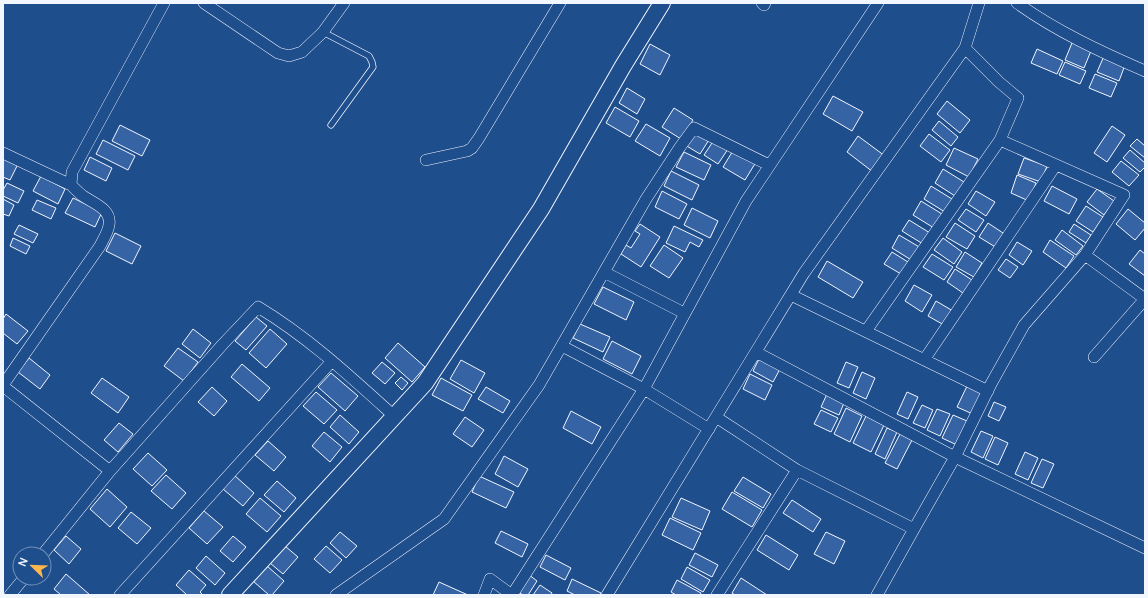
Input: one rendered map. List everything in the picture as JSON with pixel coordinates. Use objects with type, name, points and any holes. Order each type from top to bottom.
[{"type":"street","points":[[71,185],[72,172],[164,3]]},
{"type":"street","points":[[204,3],[278,53],[289,56],[302,52],[323,32],[344,3]]},
{"type":"street","points":[[426,160],[467,151],[472,148],[560,3]]},
{"type":"street","points":[[230,595],[425,382],[541,209],[623,66],[662,3]]},
{"type":"street","points":[[484,595],[490,580],[512,595],[644,390],[684,313],[746,201],[878,3]]},
{"type":"street","points":[[607,595],[804,273],[965,48],[979,3]]},
{"type":"street","points":[[1017,3],[1036,16],[1106,55],[1145,71]]},
{"type":"street","points":[[866,331],[1000,140],[1018,98],[999,82],[965,48]]},
{"type":"street","points":[[336,595],[444,519],[539,385],[646,199],[694,128],[769,165]]},
{"type":"street","points":[[877,595],[955,457],[988,391],[1024,325],[1085,255],[1124,194],[1000,140]]},
{"type":"street","points":[[3,153],[71,185],[81,195],[104,209],[108,218],[109,225],[100,246],[3,386],[110,471]]},
{"type":"street","points":[[924,360],[1056,164]]},
{"type":"street","points":[[1085,255],[1145,299],[1094,358]]},
{"type":"street","points":[[604,272],[684,313]]},
{"type":"street","points":[[791,295],[988,391]]},
{"type":"street","points":[[49,546],[110,471],[223,344],[258,308],[274,317],[332,361],[394,416]]},
{"type":"street","points":[[562,346],[644,390],[709,429]]},
{"type":"street","points":[[756,352],[955,457],[1145,548]]},
{"type":"street","points":[[120,595],[332,361]]},
{"type":"street","points":[[716,417],[798,470],[914,529]]},
{"type":"street","points":[[717,595],[798,470]]},
{"type":"street","points":[[3,592],[9,595],[17,586]]},
{"type":"lane","points":[[323,32],[369,56],[373,67],[330,125]]},
{"type":"building","points":[[1074,38],[1093,46],[1084,68],[1065,60]]},
{"type":"building","points":[[650,44],[670,55],[660,75],[640,64]]},
{"type":"building","points":[[1037,49],[1063,61],[1057,74],[1031,63]]},
{"type":"building","points":[[1104,56],[1125,65],[1119,81],[1097,72]]},
{"type":"building","points":[[1065,62],[1086,71],[1080,84],[1059,75]]},
{"type":"building","points":[[1095,74],[1117,83],[1111,97],[1089,88]]},
{"type":"building","points":[[627,88],[645,99],[637,114],[619,103]]},
{"type":"building","points":[[833,96],[863,112],[852,131],[823,114]]},
{"type":"building","points":[[947,101],[970,120],[960,133],[937,114]]},
{"type":"building","points":[[615,107],[639,121],[630,137],[606,123]]},
{"type":"building","points":[[674,108],[693,120],[681,139],[662,127]]},
{"type":"building","points":[[939,121],[958,137],[951,146],[932,130]]},
{"type":"building","points":[[646,124],[670,138],[660,156],[635,141]]},
{"type":"building","points":[[120,125],[150,140],[142,156],[112,141]]},
{"type":"building","points":[[697,126],[712,135],[700,154],[685,145]]},
{"type":"building","points":[[1112,126],[1125,135],[1107,162],[1094,153]]},
{"type":"building","points":[[929,134],[950,150],[941,162],[920,146]]},
{"type":"building","points":[[858,136],[885,156],[873,172],[847,152]]},
{"type":"building","points":[[716,137],[730,146],[718,164],[704,155]]},
{"type":"building","points":[[1137,139],[1145,146],[1145,158],[1130,146]]},
{"type":"building","points":[[103,140],[135,156],[128,170],[96,154]]},
{"type":"building","points":[[954,148],[978,159],[969,177],[946,165]]},
{"type":"building","points":[[734,149],[756,162],[745,180],[723,167]]},
{"type":"building","points":[[1130,150],[1145,163],[1145,167],[1140,172],[1123,158]]},
{"type":"building","points":[[684,152],[711,165],[704,180],[676,167]]},
{"type":"building","points":[[3,156],[18,164],[10,180],[3,177]]},
{"type":"building","points":[[90,157],[112,168],[106,181],[84,170]]},
{"type":"building","points":[[1024,158],[1047,166],[1041,182],[1018,174]]},
{"type":"building","points":[[1121,161],[1139,175],[1129,186],[1112,172]]},
{"type":"building","points":[[943,169],[964,182],[955,196],[935,183]]},
{"type":"building","points":[[671,171],[699,185],[692,200],[664,186]]},
{"type":"building","points":[[1017,175],[1036,183],[1029,201],[1011,193]]},
{"type":"building","points":[[41,176],[65,189],[58,204],[33,191]]},
{"type":"building","points":[[7,183],[24,191],[18,203],[3,196],[3,190]]},
{"type":"building","points":[[931,186],[952,199],[945,212],[924,199]]},
{"type":"building","points":[[1052,186],[1077,199],[1069,214],[1044,201]]},
{"type":"building","points":[[1097,189],[1114,201],[1104,215],[1087,202]]},
{"type":"building","points":[[662,191],[687,204],[679,219],[655,207]]},
{"type":"building","points":[[976,191],[995,202],[986,216],[968,204]]},
{"type":"building","points":[[73,198],[102,212],[95,227],[65,213]]},
{"type":"building","points":[[3,199],[14,205],[9,216],[3,214]]},
{"type":"building","points":[[37,200],[56,208],[51,219],[32,210]]},
{"type":"building","points":[[921,201],[942,214],[934,228],[913,215]]},
{"type":"building","points":[[1086,206],[1103,217],[1093,232],[1076,221]]},
{"type":"building","points":[[692,208],[718,221],[710,238],[684,225]]},
{"type":"building","points":[[966,209],[984,220],[976,232],[958,220]]},
{"type":"building","points":[[1128,209],[1145,223],[1145,228],[1135,240],[1116,224]]},
{"type":"building","points":[[909,220],[930,233],[923,244],[902,231]]},
{"type":"building","points":[[955,223],[975,236],[967,249],[946,237]]},
{"type":"building","points":[[988,223],[1006,235],[997,248],[979,237]]},
{"type":"building","points":[[640,224],[660,237],[641,267],[621,254],[626,245],[631,248],[640,234],[635,231]]},
{"type":"building","points":[[1074,224],[1091,235],[1086,243],[1069,232]]},
{"type":"building","points":[[19,225],[38,234],[33,243],[14,234]]},
{"type":"building","points":[[674,226],[703,240],[699,247],[690,242],[685,252],[666,243]]},
{"type":"building","points":[[1062,230],[1083,246],[1076,255],[1055,240]]},
{"type":"building","points":[[115,233],[141,246],[132,264],[106,251]]},
{"type":"building","points":[[899,235],[921,248],[913,261],[892,248]]},
{"type":"building","points":[[13,238],[30,246],[26,254],[10,246]]},
{"type":"building","points":[[943,238],[962,252],[954,264],[934,250]]},
{"type":"building","points":[[1050,240],[1074,256],[1066,268],[1043,252]]},
{"type":"building","points":[[1017,242],[1032,251],[1023,265],[1009,255]]},
{"type":"building","points":[[664,245],[683,258],[669,278],[650,266]]},
{"type":"building","points":[[1140,250],[1145,254],[1145,276],[1129,264]]},
{"type":"building","points":[[892,252],[908,262],[901,274],[884,264]]},
{"type":"building","points":[[965,252],[982,263],[974,277],[956,267]]},
{"type":"building","points":[[932,254],[953,267],[944,280],[923,267]]},
{"type":"building","points":[[1006,259],[1018,267],[1010,278],[998,270]]},
{"type":"building","points":[[827,261],[863,282],[853,298],[818,277]]},
{"type":"building","points":[[955,269],[972,280],[963,293],[947,282]]},
{"type":"building","points":[[914,285],[932,295],[922,312],[905,301]]},
{"type":"building","points":[[603,287],[634,302],[626,320],[594,304]]},
{"type":"building","points":[[936,301],[953,311],[944,325],[928,316]]},
{"type":"building","points":[[6,314],[28,331],[17,344],[3,333],[3,319]]},
{"type":"building","points":[[256,317],[267,326],[246,350],[235,341]]},
{"type":"building","points":[[580,324],[610,337],[603,352],[573,338]]},
{"type":"building","points":[[193,329],[211,343],[200,358],[182,344]]},
{"type":"building","points":[[270,329],[287,344],[266,368],[249,353]]},
{"type":"building","points":[[612,341],[641,356],[632,374],[603,359]]},
{"type":"building","points":[[398,343],[425,367],[412,382],[385,358]]},
{"type":"building","points":[[178,348],[198,362],[184,381],[164,366]]},
{"type":"building","points":[[29,358],[50,375],[40,389],[18,372]]},
{"type":"building","points":[[759,359],[780,369],[773,382],[753,371]]},
{"type":"building","points":[[461,360],[485,373],[474,393],[450,379]]},
{"type":"building","points":[[382,362],[395,373],[385,384],[372,373]]},
{"type":"building","points":[[846,362],[858,367],[849,388],[837,383]]},
{"type":"building","points":[[242,364],[270,388],[259,401],[231,377]]},
{"type":"building","points":[[862,372],[875,378],[866,399],[853,393]]},
{"type":"building","points":[[331,373],[358,396],[345,411],[318,387]]},
{"type":"building","points":[[750,374],[772,385],[765,400],[743,389]]},
{"type":"building","points":[[401,377],[408,383],[402,390],[395,383]]},
{"type":"building","points":[[102,378],[129,397],[118,413],[91,393]]},
{"type":"building","points":[[441,378],[472,395],[463,411],[432,395]]},
{"type":"building","points":[[968,384],[985,392],[975,415],[957,407]]},
{"type":"building","points":[[212,387],[227,401],[214,416],[198,402]]},
{"type":"building","points":[[486,387],[510,401],[503,413],[478,399]]},
{"type":"building","points":[[316,392],[337,410],[324,424],[303,406]]},
{"type":"building","points":[[907,392],[918,397],[908,419],[897,414]]},
{"type":"building","points":[[827,394],[844,403],[839,415],[821,407]]},
{"type":"building","points":[[994,402],[1006,407],[999,421],[988,416]]},
{"type":"building","points":[[922,405],[933,410],[925,428],[913,423]]},
{"type":"building","points":[[846,408],[862,416],[850,442],[834,434]]},
{"type":"building","points":[[937,409],[950,414],[940,436],[927,430]]},
{"type":"building","points":[[821,410],[838,418],[831,432],[814,424]]},
{"type":"building","points":[[571,411],[601,427],[592,444],[563,428]]},
{"type":"building","points":[[340,415],[359,432],[349,444],[330,427]]},
{"type":"building","points":[[953,415],[967,421],[957,445],[942,438]]},
{"type":"building","points":[[866,416],[884,425],[871,452],[853,443]]},
{"type":"building","points":[[465,417],[484,430],[472,447],[453,434]]},
{"type":"building","points":[[119,423],[133,434],[118,452],[104,440]]},
{"type":"building","points":[[887,428],[897,432],[885,459],[875,454]]},
{"type":"building","points":[[981,431],[993,436],[983,458],[971,452]]},
{"type":"building","points":[[324,432],[342,447],[330,462],[312,446]]},
{"type":"building","points":[[900,434],[912,440],[897,469],[885,463]]},
{"type":"building","points":[[995,437],[1008,443],[998,465],[985,459]]},
{"type":"building","points":[[268,441],[286,457],[274,471],[255,455]]},
{"type":"building","points":[[1025,452],[1038,458],[1028,480],[1015,474]]},
{"type":"building","points":[[148,453],[167,470],[152,486],[133,469]]},
{"type":"building","points":[[504,456],[528,469],[518,487],[495,474]]},
{"type":"building","points":[[1042,459],[1054,464],[1043,488],[1031,483]]},
{"type":"building","points":[[166,475],[186,493],[172,509],[151,491]]},
{"type":"building","points":[[234,475],[254,493],[243,506],[223,489]]},
{"type":"building","points":[[479,476],[514,492],[506,508],[472,492]]},
{"type":"building","points":[[743,477],[771,494],[763,508],[734,491]]},
{"type":"building","points":[[277,481],[296,498],[284,512],[264,495]]},
{"type":"building","points":[[107,489],[127,507],[110,527],[90,509]]},
{"type":"building","points":[[732,492],[762,510],[752,527],[722,509]]},
{"type":"building","points":[[260,498],[281,516],[267,532],[246,514]]},
{"type":"building","points":[[681,498],[710,511],[702,530],[672,517]]},
{"type":"building","points":[[792,500],[821,519],[813,532],[783,513]]},
{"type":"building","points":[[204,511],[223,527],[207,544],[189,528]]},
{"type":"building","points":[[131,512],[151,528],[137,544],[118,528]]},
{"type":"building","points":[[670,518],[701,533],[693,550],[662,535]]},
{"type":"building","points":[[501,531],[528,544],[522,557],[495,543]]},
{"type":"building","points":[[340,532],[357,546],[346,558],[330,543]]},
{"type":"building","points":[[826,532],[845,541],[834,564],[814,554]]},
{"type":"building","points":[[766,535],[798,555],[789,570],[757,550]]},
{"type":"building","points":[[66,536],[81,549],[69,564],[54,550]]},
{"type":"building","points":[[233,536],[246,547],[233,562],[220,551]]},
{"type":"building","points":[[285,546],[298,557],[283,574],[270,563]]},
{"type":"building","points":[[326,546],[342,560],[330,573],[314,559]]},
{"type":"building","points":[[695,553],[718,565],[712,577],[689,565]]},
{"type":"building","points":[[546,555],[571,568],[565,580],[540,567]]},
{"type":"building","points":[[206,556],[225,573],[215,585],[196,568]]},
{"type":"building","points":[[267,566],[284,581],[272,595],[269,595],[253,581]]},
{"type":"building","points":[[687,567],[710,580],[703,592],[681,579]]},
{"type":"building","points":[[189,570],[206,585],[200,592],[203,595],[187,595],[176,585]]},
{"type":"building","points":[[66,574],[90,595],[61,595],[54,589]]},
{"type":"building","points":[[528,574],[537,581],[528,595],[523,595],[517,591]]},
{"type":"building","points":[[741,578],[767,595],[735,595],[732,593]]},
{"type":"building","points":[[572,579],[601,593],[600,595],[575,595],[567,591]]},
{"type":"building","points":[[677,580],[701,593],[700,595],[676,595],[671,592]]},
{"type":"building","points":[[439,582],[468,595],[433,595]]},
{"type":"building","points":[[540,585],[552,593],[551,595],[533,595]]}]
